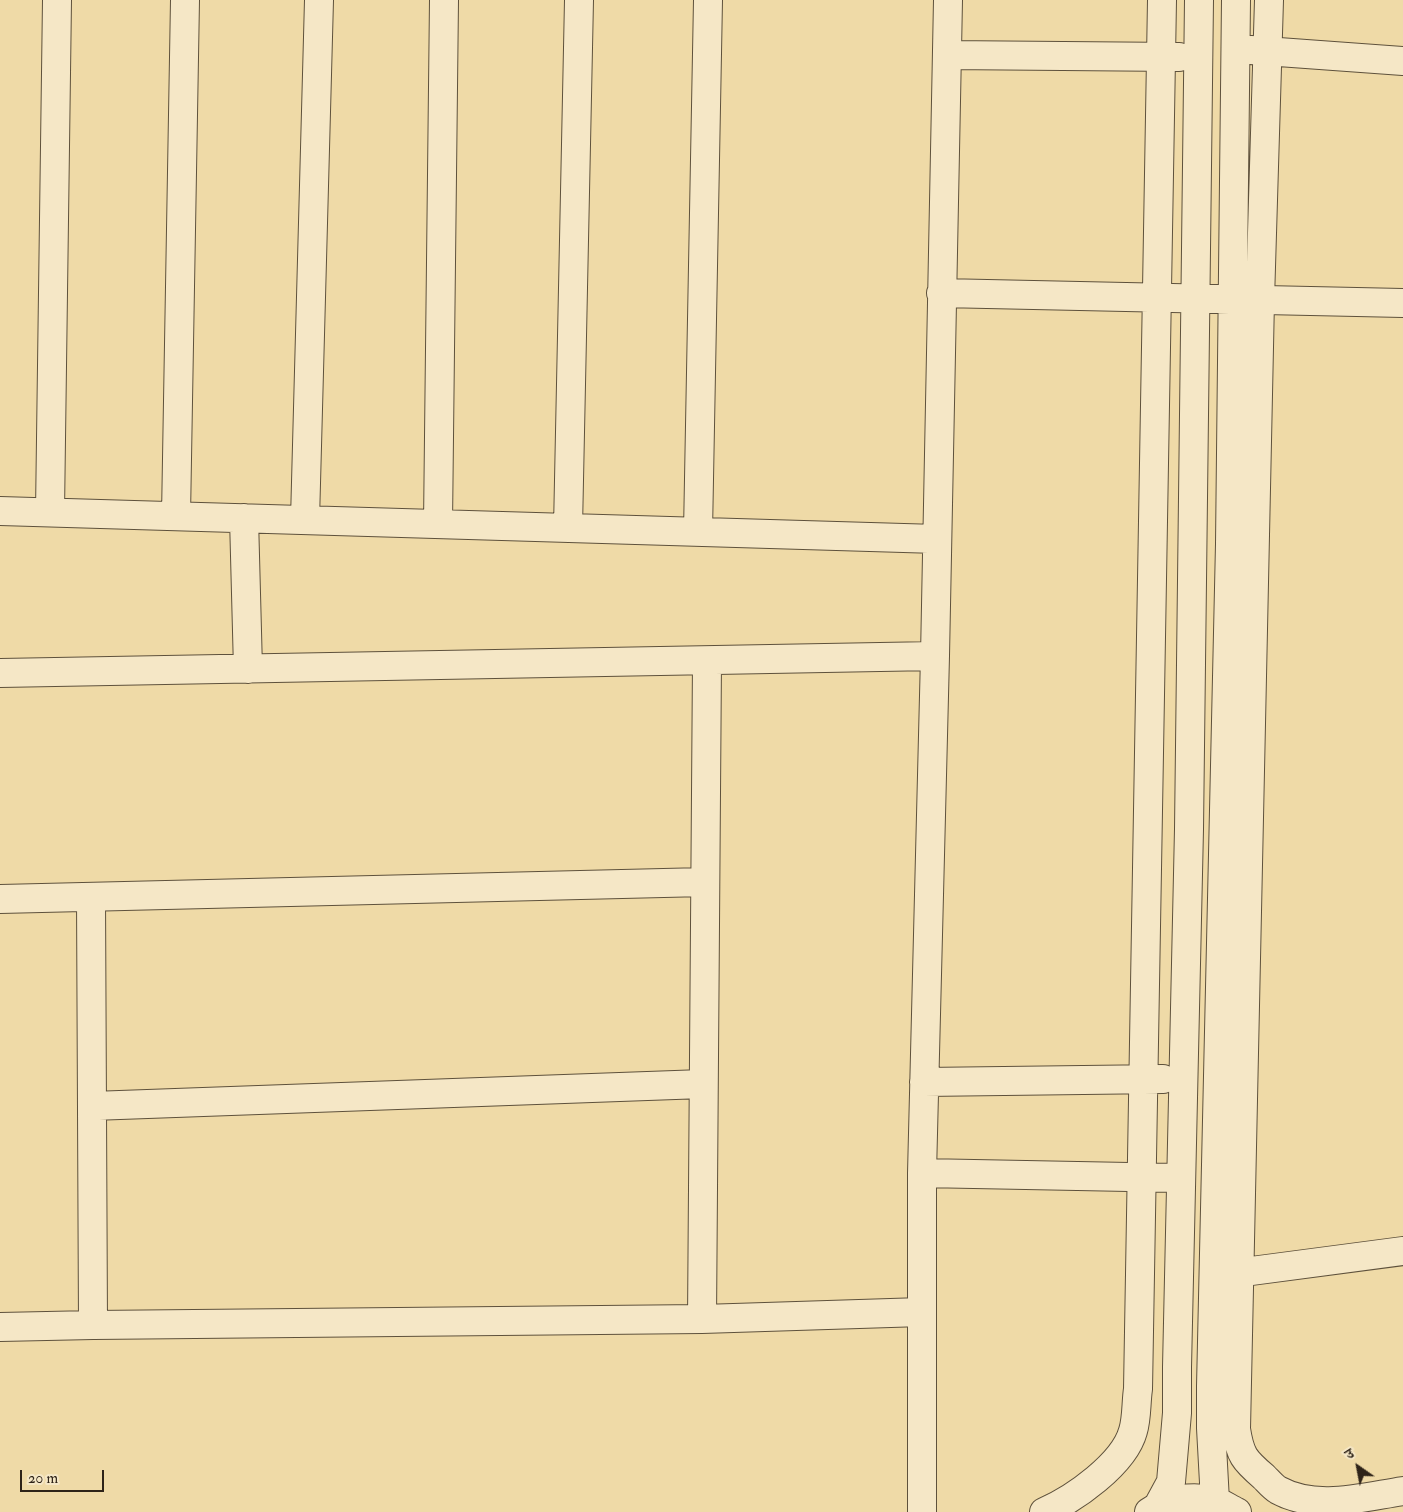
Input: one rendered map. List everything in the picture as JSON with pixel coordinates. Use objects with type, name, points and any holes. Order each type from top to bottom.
[{"type":"street","points":[[50,512],[57,0]]},
{"type":"street","points":[[176,516],[185,0]]},
{"type":"street","points":[[305,520],[319,0]]},
{"type":"street","points":[[438,524],[444,0]]},
{"type":"street","points":[[568,528],[578,0]]},
{"type":"street","points":[[698,532],[708,0]]},
{"type":"street","points":[[922,1512],[922,1173],[935,656],[948,0]]},
{"type":"street","points":[[1044,1512],[1056,1507],[1089,1485],[1120,1455],[1133,1431],[1138,1389],[1162,0]]},
{"type":"street","points":[[1154,1509],[1171,1482],[1176,1422],[1189,829],[1199,0]]},
{"type":"street","points":[[1236,0],[1230,544],[1226,1275],[1236,1429],[1239,1448],[1248,1463],[1278,1490],[1306,1500],[1335,1501],[1403,1492]]},
{"type":"street","points":[[1154,1509],[1186,1498],[1226,1507],[1211,1428],[1226,1275],[1269,0]]},
{"type":"street","points":[[1234,49],[1403,61]]},
{"type":"street","points":[[947,55],[1198,57]]},
{"type":"street","points":[[941,293],[1403,303]]},
{"type":"street","points":[[0,511],[936,539]]},
{"type":"street","points":[[244,518],[248,669]]},
{"type":"street","points":[[0,673],[935,656]]},
{"type":"street","points":[[702,1319],[707,661]]},
{"type":"street","points":[[0,899],[705,882]]},
{"type":"street","points":[[91,897],[93,1325]]},
{"type":"street","points":[[924,1082],[1183,1078]]},
{"type":"street","points":[[92,1106],[703,1084]]},
{"type":"street","points":[[922,1173],[1181,1178]]},
{"type":"street","points":[[1226,1275],[1403,1251]]},
{"type":"street","points":[[0,1327],[702,1319],[922,1312]]}]
